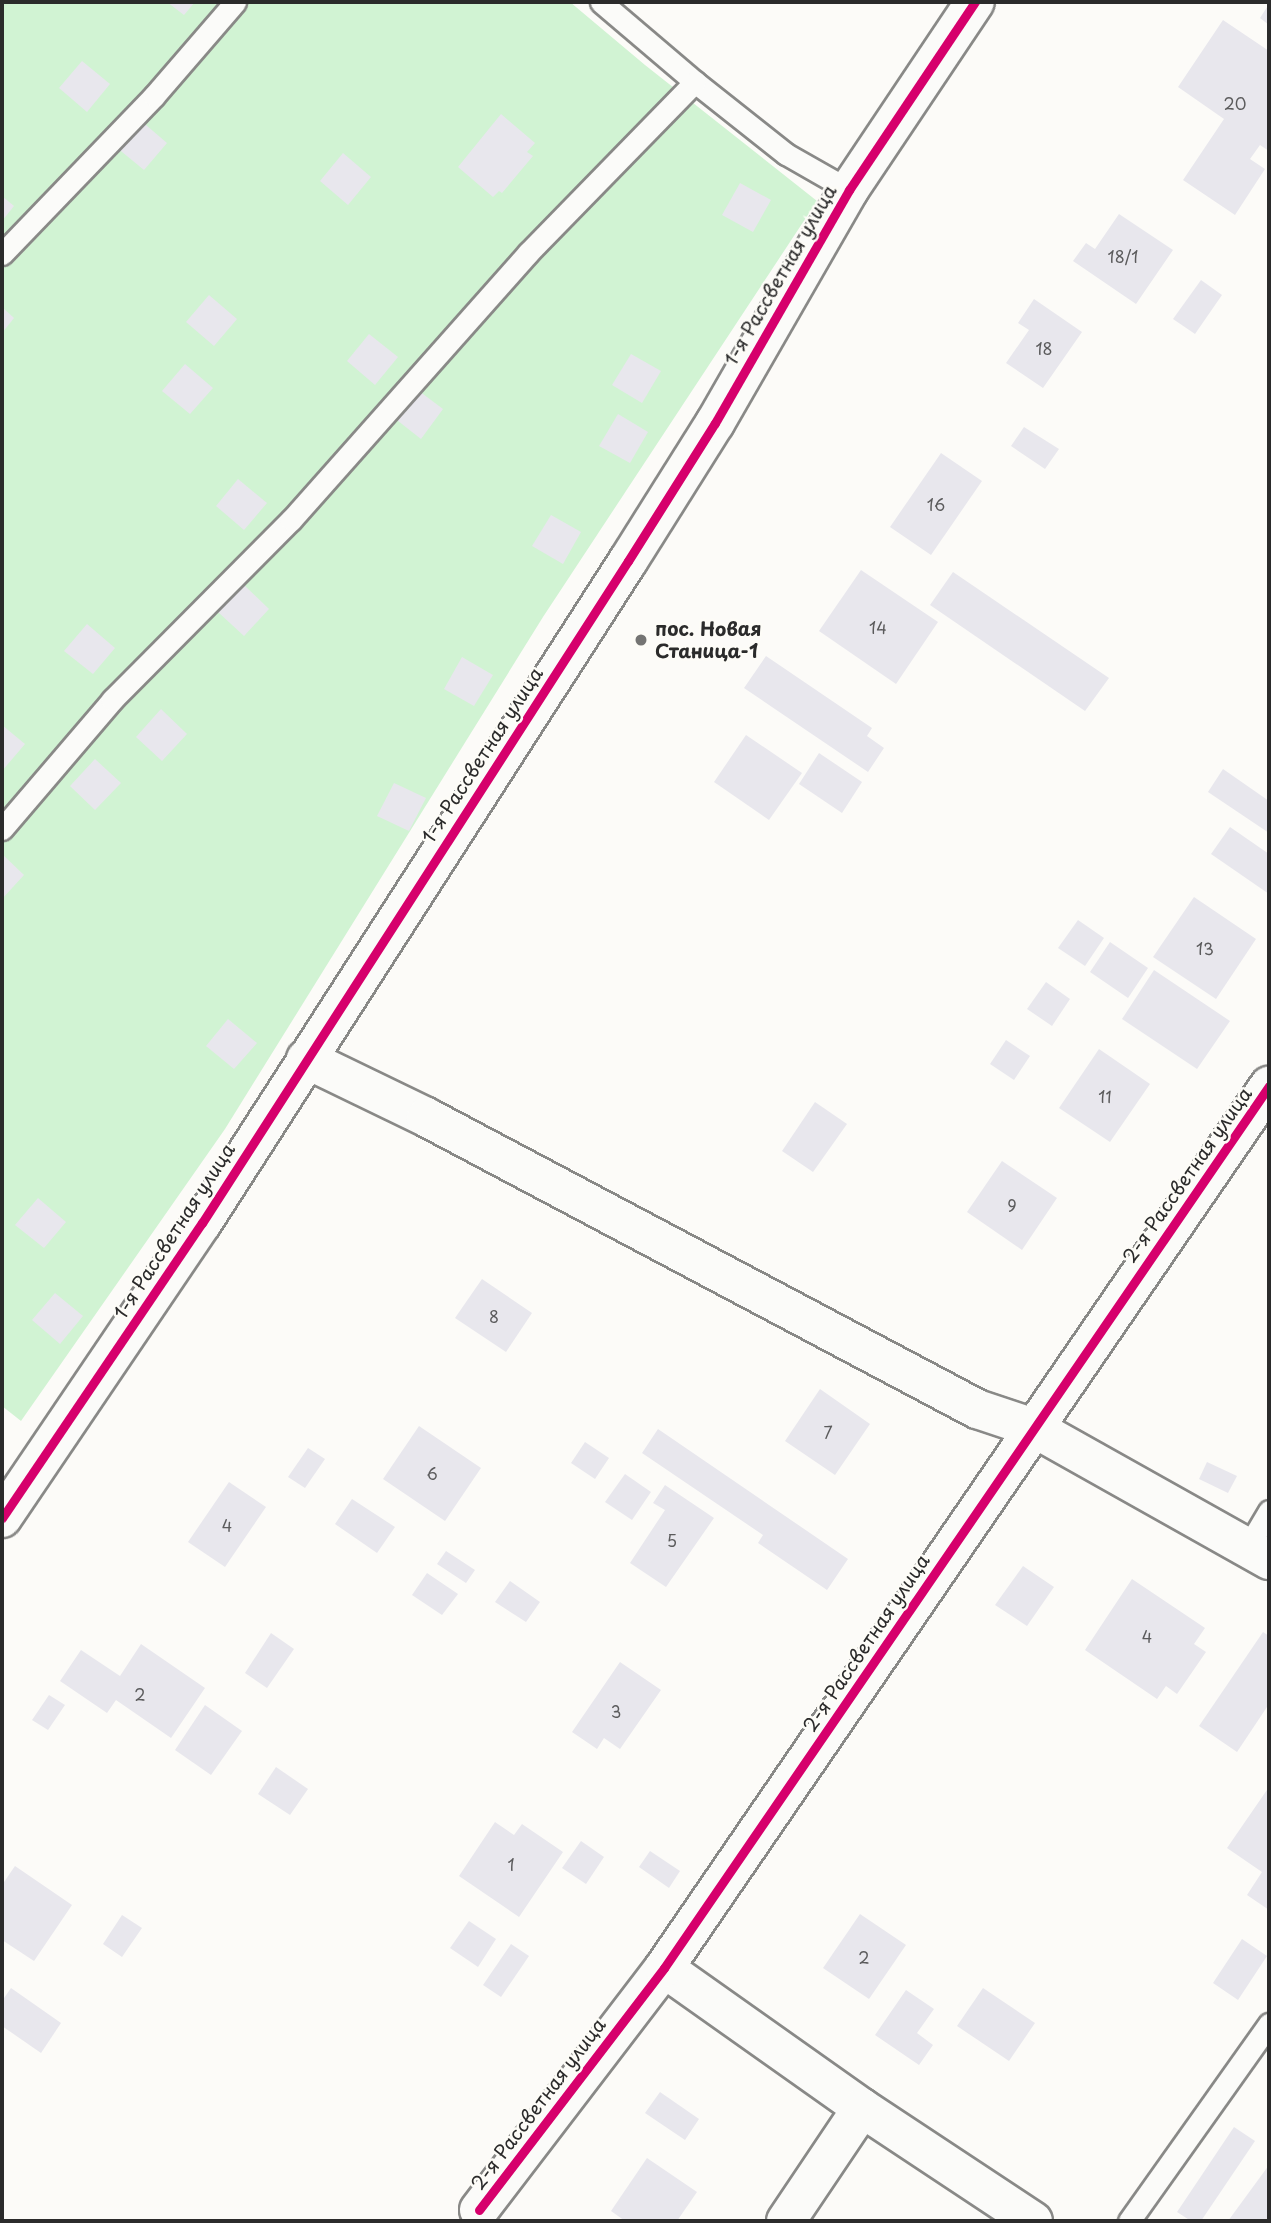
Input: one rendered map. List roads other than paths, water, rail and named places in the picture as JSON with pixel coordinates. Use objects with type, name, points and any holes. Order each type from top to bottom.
[{"type":"street","name":"1-я Рассветная улица","points":[[2,1518],[195,1233],[708,435],[849,190],[975,2]]},
{"type":"street","points":[[306,1059],[426,1117],[976,1409],[1034,1428],[1258,1554]]},
{"type":"street","name":"2-я Рассветная улица","points":[[479,2210],[663,1968],[1269,1086]]},
{"type":"street","points":[[663,1968],[862,2108],[1033,2221]]},
{"type":"street","points":[[786,2221],[862,2108]]},
{"type":"lane","points":[[2,254],[154,96],[235,2]]},
{"type":"lane","points":[[601,2],[695,82],[786,154],[849,190]]},
{"type":"lane","points":[[2,829],[112,700],[291,520],[528,253],[695,82]]},
{"type":"lane","points":[[1258,1554],[1269,1511]]},
{"type":"lane","points":[[1129,2221],[1269,2024]]},
{"type":"place","name":"пос. Новая Станица-1","points":[[641,640]]}]
